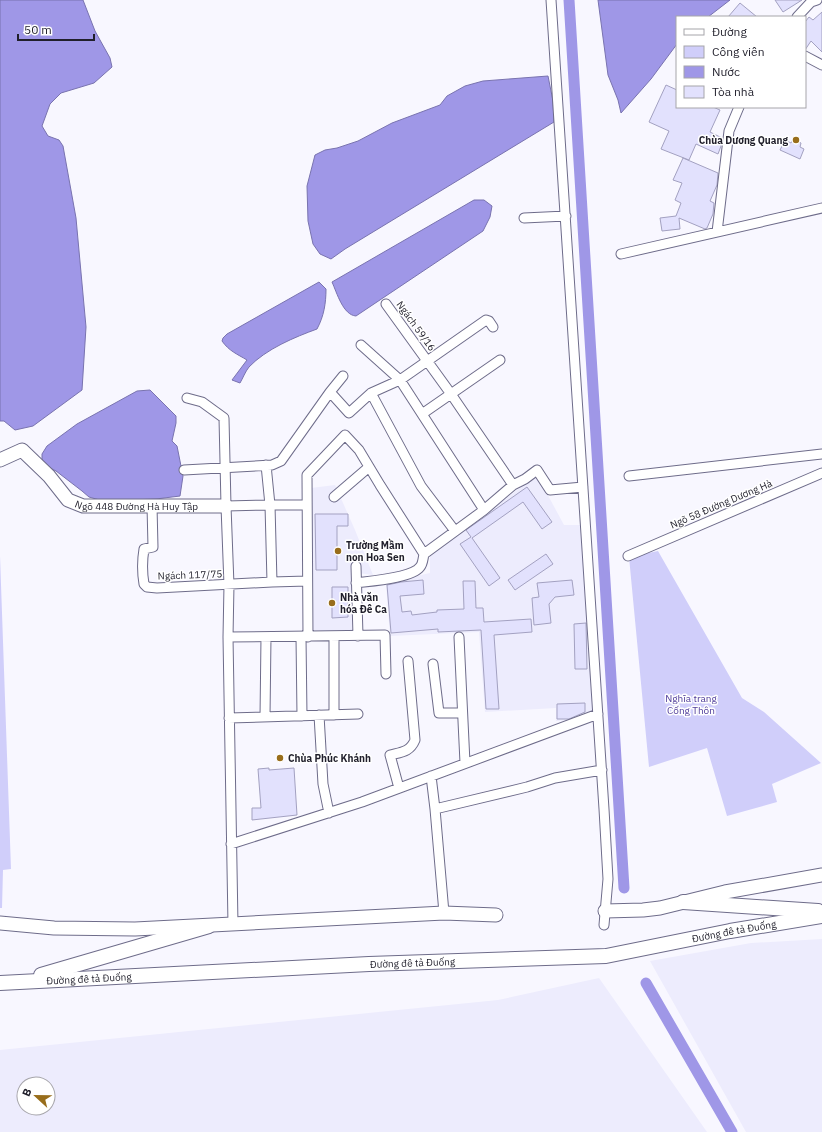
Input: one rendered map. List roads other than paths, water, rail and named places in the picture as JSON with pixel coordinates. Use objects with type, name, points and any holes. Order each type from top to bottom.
[{"type":"main road","points":[[683,902],[822,912]]},
{"type":"main road","name":"Đường đê tả Đuống","points":[[0,983],[369,964],[606,956],[730,931],[822,916]]},
{"type":"main road","points":[[18,982],[209,926]]},
{"type":"street","points":[[552,0],[602,770],[608,879],[604,925]]},
{"type":"street","points":[[797,16],[811,2],[817,0]]},
{"type":"street","points":[[806,57],[822,65]]},
{"type":"street","points":[[717,232],[729,132],[739,108]]},
{"type":"street","points":[[621,254],[822,208]]},
{"type":"street","points":[[524,218],[566,216]]},
{"type":"street","name":"Ngách 59/16","points":[[386,304],[428,361],[514,485]]},
{"type":"street","points":[[330,392],[349,413],[371,393],[400,380],[486,320],[493,327]]},
{"type":"street","points":[[361,345],[400,380],[484,510]]},
{"type":"street","points":[[422,414],[500,360]]},
{"type":"street","points":[[184,470],[272,465],[281,462],[343,376]]},
{"type":"street","points":[[371,393],[421,486],[455,531]]},
{"type":"street","points":[[187,398],[202,402],[224,418],[233,924]]},
{"type":"street","points":[[302,716],[304,637],[308,582],[306,505],[307,475],[345,435],[359,450],[424,554]]},
{"type":"street","name":"Ngõ 448 Đường Hà Huy Tập","points":[[0,460],[22,450],[49,476],[68,500],[83,506],[226,506]]},
{"type":"street","points":[[629,476],[822,454]]},
{"type":"street","points":[[266,465],[270,505],[272,582]]},
{"type":"street","points":[[334,497],[369,467]]},
{"type":"street","points":[[356,583],[412,574],[421,566],[424,554],[484,510],[514,485],[537,470],[550,490],[583,487]]},
{"type":"street","name":"Ngõ 58 Đường Dương Hà","points":[[628,556],[822,473]]},
{"type":"street","points":[[226,506],[306,505]]},
{"type":"street","name":"Ngách 117/75","points":[[152,506],[153,548],[144,549],[142,558],[142,574],[144,584],[147,587],[157,588],[228,585]]},
{"type":"street","points":[[356,566],[358,636]]},
{"type":"street","points":[[228,585],[272,582],[308,582]]},
{"type":"street","points":[[228,637],[334,637],[385,635],[386,674]]},
{"type":"street","points":[[265,717],[266,637]]},
{"type":"street","points":[[334,637],[334,715]]},
{"type":"street","points":[[459,637],[465,763]]},
{"type":"street","points":[[399,788],[390,755],[408,750],[415,740],[408,661]]},
{"type":"street","points":[[433,664],[439,713],[462,713]]},
{"type":"street","points":[[229,718],[358,714]]},
{"type":"street","points":[[231,844],[329,813],[598,714]]},
{"type":"street","points":[[319,715],[323,784],[329,813]]},
{"type":"street","points":[[435,809],[527,787],[555,778],[602,770]]},
{"type":"street","points":[[431,776],[444,913]]},
{"type":"street","points":[[605,911],[660,908],[725,892],[822,876]]},
{"type":"street","points":[[0,923],[54,928],[104,929],[209,926],[444,913],[496,915]]},
{"type":"water","points":[[0,0],[83,0],[95,31],[110,58],[112,67],[94,83],[61,93],[50,104],[42,126],[48,136],[59,140],[63,146],[76,218],[86,327],[82,390],[33,426],[15,430],[4,421],[0,421]]},
{"type":"water","points":[[598,0],[730,0],[709,16],[676,16],[676,45],[651,79],[621,113],[618,100],[608,75]]},
{"type":"water","points":[[548,76],[553,101],[554,122],[331,259],[320,254],[313,244],[308,221],[307,186],[315,155],[325,150],[337,148],[358,141],[392,123],[440,105],[447,96],[465,86],[483,81]]},
{"type":"water","points":[[474,200],[484,200],[492,206],[490,217],[483,231],[356,316],[347,312],[341,303],[332,282]]},
{"type":"water","points":[[319,282],[326,289],[326,294],[323,314],[317,329],[272,349],[249,367],[240,383],[232,380],[247,360],[227,347],[222,341],[223,338],[227,334]]},
{"type":"water","points":[[150,390],[176,416],[172,441],[177,446],[183,476],[180,496],[156,499],[103,501],[89,497],[50,468],[42,460],[42,454],[47,446],[77,424],[137,391]]},
{"type":"waterway","points":[[569,0],[624,888]]},
{"type":"waterway","points":[[646,983],[732,1132]]},
{"type":"place","name":"Chùa Dương Quang","points":[[796,140]]},
{"type":"place","name":"Trường Mầm non Hoa Sen","points":[[338,551]]},
{"type":"place","name":"Nhà văn hóa Đê Ca","points":[[332,603]]},
{"type":"place","name":"Chùa Phúc Khánh","points":[[280,758]]},
{"type":"park label","name":"Nghĩa trang Cống Thôn","points":[[691,704]]}]
